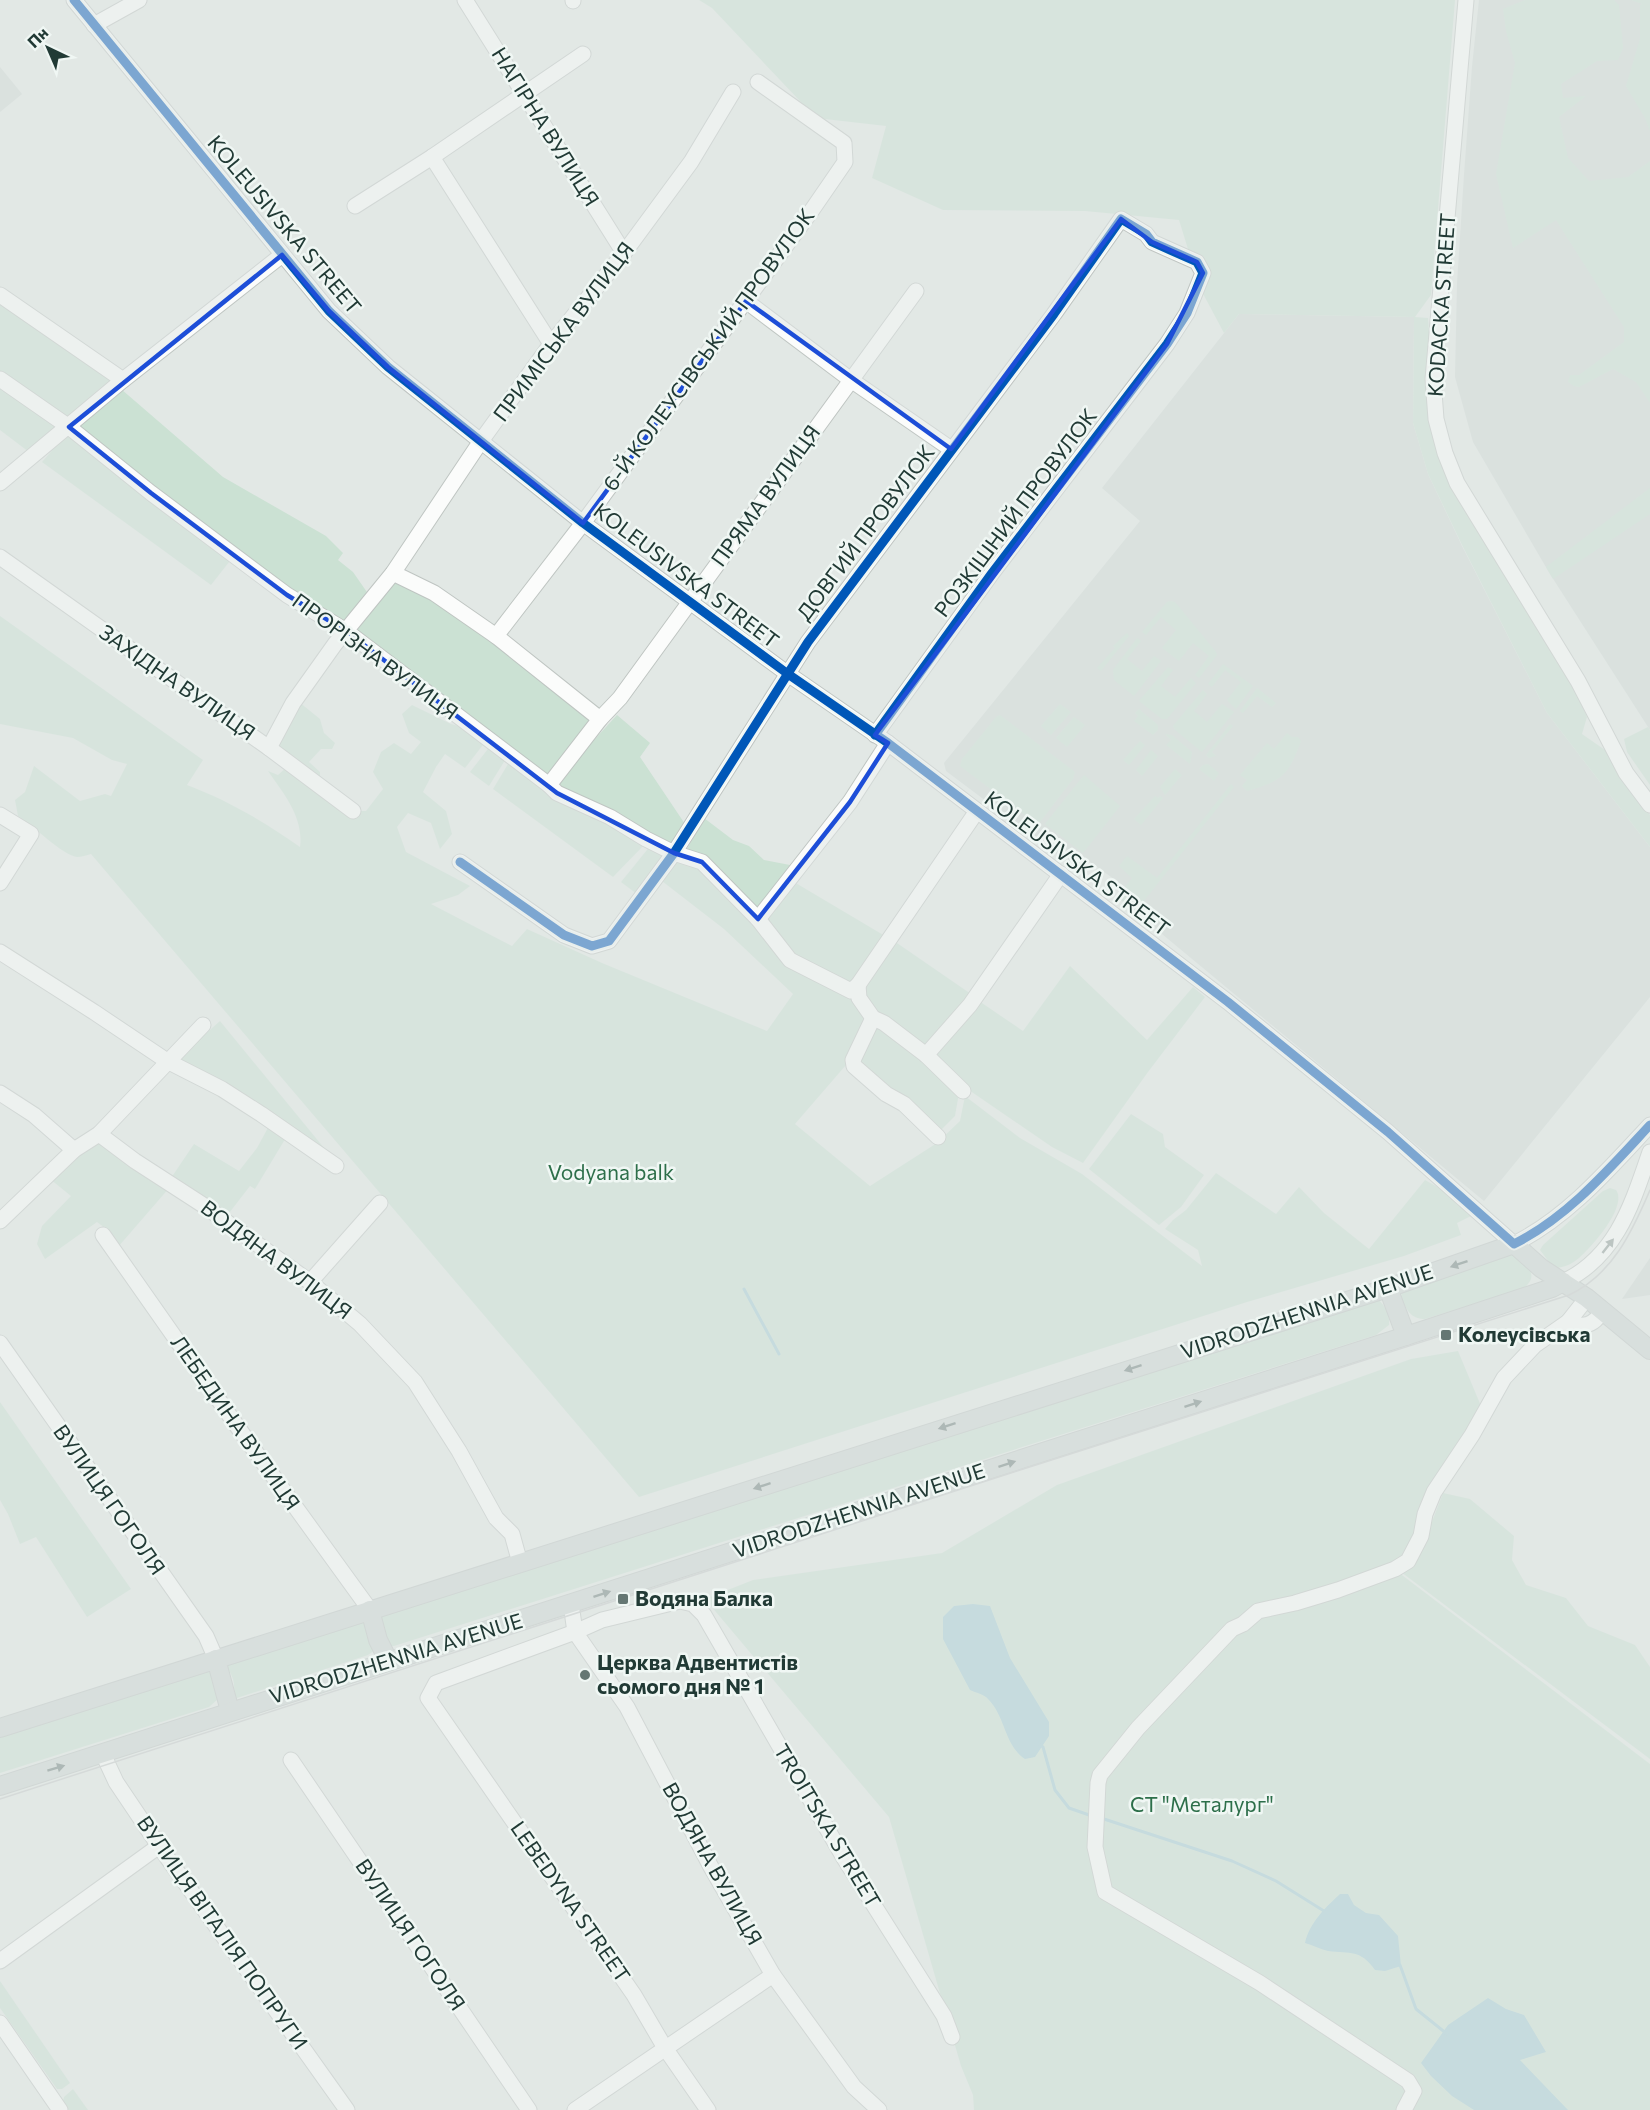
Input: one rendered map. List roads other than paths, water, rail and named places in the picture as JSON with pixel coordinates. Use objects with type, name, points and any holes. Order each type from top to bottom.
[{"type":"main road","points":[[1514,1244],[1541,1268],[1587,1298],[1650,1350]]},
{"type":"main road","name":"VIDRODZHENNIA AVENUE","points":[[0,1728],[1388,1288],[1514,1244]]},
{"type":"main road","name":"VIDRODZHENNIA AVENUE","points":[[0,1786],[1406,1336],[1552,1288],[1563,1282]]},
{"type":"main road","points":[[1388,1288],[1406,1336]]},
{"type":"main road","points":[[370,1610],[378,1640],[388,1660]]},
{"type":"main road","points":[[216,1659],[230,1711]]},
{"type":"street","name":"KOLEUSIVSKA STREET","points":[[74,0],[329,311],[388,367],[583,523],[688,602],[881,739],[1228,1002],[1388,1132],[1514,1244]]},
{"type":"street","points":[[94,25],[139,0]]},
{"type":"street","name":"НАГІРНА ВУЛИЦЯ","points":[[465,0],[624,254]]},
{"type":"street","name":"KODACKA STREET","points":[[1466,0],[1433,379],[1436,419],[1445,453],[1457,483],[1578,681],[1626,773],[1650,805]]},
{"type":"street","points":[[355,206],[432,157],[583,54]]},
{"type":"street","name":"6-Й КОЛЕУСІВСЬКИЙ ПРОВУЛОК","points":[[496,636],[583,523],[845,162],[844,144],[758,82]]},
{"type":"street","name":"ПРИМІСЬКА ВУЛИЦЯ","points":[[269,748],[293,703],[346,631],[393,573],[481,441],[551,344],[624,254],[691,162],[733,92]]},
{"type":"street","points":[[432,157],[551,344]]},
{"type":"street","name":"РОЗКІШНИЙ ПРОВУЛОК","points":[[881,739],[992,573],[1167,344],[1187,313],[1203,273],[1197,262],[1152,242],[1146,234],[1121,219]]},
{"type":"street","name":"ДОВГИЙ ПРОВУЛОК","points":[[460,862],[564,935],[592,946],[609,940],[674,853],[808,642],[1054,314],[1121,219]]},
{"type":"street","points":[[0,483],[123,380],[282,255]]},
{"type":"street","name":"ПРЯМА ВУЛИЦЯ","points":[[549,785],[600,719],[620,698],[916,291]]},
{"type":"street","points":[[0,295],[123,380]]},
{"type":"street","points":[[746,301],[851,380],[951,449]]},
{"type":"street","name":"ПРОРІЗНА ВУЛИЦЯ","points":[[0,379],[69,427],[151,493],[288,595],[346,631],[557,793],[610,818],[674,853],[702,862],[733,891],[790,960],[851,991],[858,985]]},
{"type":"street","name":"ЗАХІДНА ВУЛИЦЯ","points":[[0,557],[269,748],[353,811]]},
{"type":"street","points":[[393,573],[434,593],[496,636],[600,719]]},
{"type":"street","points":[[758,919],[850,802],[881,739]]},
{"type":"street","points":[[963,1091],[926,1055],[884,1023],[873,1018],[859,998],[858,985],[977,811]]},
{"type":"street","points":[[0,815],[31,834],[0,883]]},
{"type":"street","points":[[926,1055],[970,1005],[1061,874]]},
{"type":"street","points":[[0,952],[167,1061],[222,1089],[336,1166]]},
{"type":"street","points":[[873,1018],[853,1060],[854,1066],[886,1094],[904,1104],[938,1137]]},
{"type":"street","points":[[0,1221],[74,1150],[99,1134],[203,1025]]},
{"type":"street","points":[[0,1093],[34,1115],[74,1150]]},
{"type":"street","name":"VIDRODZHENNIA AVENUE","points":[[1514,1244],[1548,1224],[1600,1179],[1650,1125]]},
{"type":"street","name":"ВОДЯНА ВУЛИЦЯ","points":[[99,1134],[310,1282],[360,1324],[415,1382],[459,1451],[496,1518],[512,1534],[520,1563]]},
{"type":"street","name":"VIDRODZHENNIA AVENUE","points":[[1563,1282],[1575,1276],[1598,1258],[1619,1230],[1634,1198],[1650,1152]]},
{"type":"street","points":[[310,1282],[380,1203]]},
{"type":"street","name":"ЛЕБЕДИНА ВУЛИЦЯ","points":[[103,1235],[370,1610]]},
{"type":"street","points":[[1404,2110],[1414,2091],[1408,2081],[1260,1983],[1105,1892],[1095,1847],[1098,1783],[1100,1775],[1138,1728],[1232,1629],[1243,1624],[1250,1616],[1258,1611],[1338,1590],[1395,1569],[1408,1561],[1421,1536],[1425,1514],[1442,1476],[1472,1436],[1504,1378],[1534,1345],[1568,1323],[1587,1298]]},
{"type":"street","points":[[1568,1323],[1585,1326],[1599,1317],[1602,1311]]},
{"type":"street","name":"ВУЛИЦЯ ГОГОЛЯ","points":[[0,1343],[206,1636],[216,1659]]},
{"type":"street","name":"TROITSKA STREET","points":[[575,1632],[602,1620],[680,1601],[693,1604],[704,1615],[844,1858],[944,2016],[952,2037]]},
{"type":"street","name":"ВОДЯНА ВУЛИЦЯ","points":[[571,1604],[575,1632],[627,1707],[711,1867],[773,1975],[854,2087],[879,2110]]},
{"type":"street","name":"LEBEDYNA STREET","points":[[575,1632],[436,1683],[428,1698],[634,1995],[665,2048],[708,2110]]},
{"type":"street","name":"ВУЛИЦЯ ВІТАЛІЯ ПОПРУГИ","points":[[103,1754],[116,1782],[159,1846],[347,2110]]},
{"type":"street","name":"ВУЛИЦЯ ГОГОЛЯ","points":[[291,1760],[529,2110]]},
{"type":"street","points":[[0,1961],[159,1846]]},
{"type":"street","points":[[575,2110],[773,1975]]},
{"type":"street","points":[[0,2023],[60,2110]]},
{"type":"water","points":[[973,1604],[990,1606],[1010,1658],[1049,1722],[1049,1736],[1035,1757],[1025,1759],[1018,1753],[994,1706],[984,1696],[970,1690],[943,1639],[943,1617],[954,1606]]},
{"type":"water","points":[[1340,1894],[1348,1894],[1354,1905],[1366,1913],[1379,1915],[1398,1936],[1401,1966],[1385,1971],[1375,1970],[1360,1956],[1328,1951],[1305,1943],[1314,1922]]},
{"type":"water","points":[[1488,1998],[1506,2009],[1524,2015],[1546,2052],[1520,2060],[1568,2110],[1474,2110],[1452,2096],[1421,2063],[1448,2025]]},
{"type":"waterway","points":[[744,1289],[779,1354]]},
{"type":"waterway","points":[[1040,1745],[1043,1747],[1055,1790],[1069,1808],[1092,1816]]},
{"type":"waterway","points":[[1101,1818],[1232,1861],[1276,1881],[1324,1911]]},
{"type":"waterway","points":[[1400,1965],[1416,2009],[1447,2034]]},
{"type":"tram line","points":[[0,1799],[1569,1295],[1597,1276],[1609,1264],[1628,1236],[1650,1190]]},
{"type":"place","name":"Колеусівська","points":[[1446,1335]]},
{"type":"place","name":"Водяна Балка","points":[[623,1599]]},
{"type":"place","name":"Церква Адвентистів сьомого дня № 1","points":[[585,1675]]},
{"type":"park label","name":"Vodyana balk","points":[[611,1173]]},
{"type":"park label","name":"СТ \"Металург\"","points":[[1202,1805]]}]
